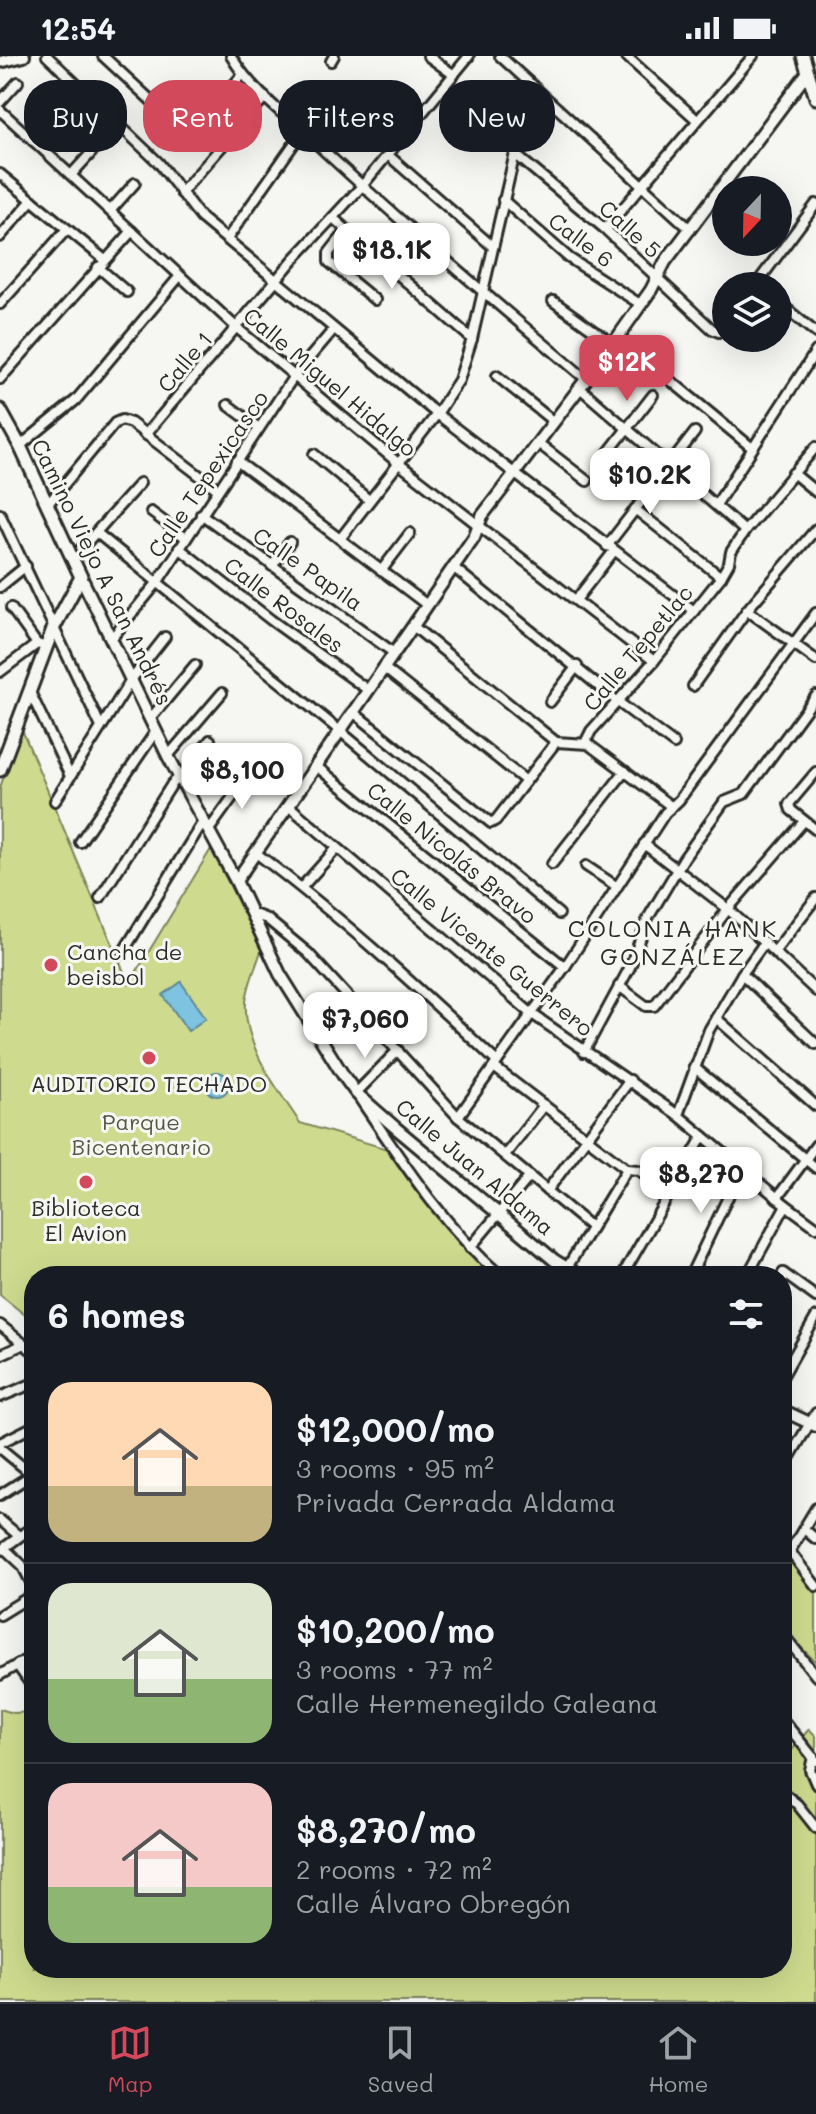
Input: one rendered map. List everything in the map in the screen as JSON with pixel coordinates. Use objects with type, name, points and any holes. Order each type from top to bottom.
[{"type":"main road","points":[[803,56],[812,76],[816,98]]},
{"type":"main road","name":"Camino Viejo A San Andrés","points":[[0,410],[81,577]]},
{"type":"main road","points":[[0,770],[2,749],[30,692],[42,645],[81,577]]},
{"type":"street","points":[[0,62],[24,56]]},
{"type":"street","points":[[47,56],[159,163],[192,210],[437,414],[694,611]]},
{"type":"street","points":[[103,56],[143,93]]},
{"type":"street","points":[[231,56],[243,74],[278,109]]},
{"type":"street","points":[[428,56],[454,75]]},
{"type":"street","name":"Calle 1","points":[[423,113],[469,56]]},
{"type":"street","points":[[500,56],[527,80]]},
{"type":"street","points":[[626,56],[697,120]]},
{"type":"street","points":[[605,229],[753,56]]},
{"type":"street","points":[[238,80],[243,74]]},
{"type":"street","points":[[236,881],[453,567],[482,516],[616,340],[690,229],[812,76]]},
{"type":"street","points":[[0,102],[18,82]]},
{"type":"street","points":[[181,193],[265,97]]},
{"type":"street","points":[[555,106],[690,229]]},
{"type":"street","name":"Calle Miguel Hidalgo","points":[[0,110],[24,133]]},
{"type":"street","name":"Calle Miguel Hidalgo","points":[[45,152],[179,277],[398,463],[654,661]]},
{"type":"street","points":[[71,175],[92,152]]},
{"type":"street","points":[[227,239],[288,152]]},
{"type":"street","points":[[326,152],[583,384],[626,430],[745,531]]},
{"type":"street","name":"Calle 1","points":[[145,435],[391,152]]},
{"type":"street","points":[[340,539],[455,388],[472,339],[517,152]]},
{"type":"street","points":[[388,155],[492,246]]},
{"type":"street","name":"Calle 5","points":[[516,155],[605,229],[712,329]]},
{"type":"street","points":[[0,174],[67,229],[127,292]]},
{"type":"street","points":[[110,211],[135,183]]},
{"type":"street","points":[[0,237],[32,200]]},
{"type":"street","name":"Calle 6","points":[[503,200],[569,258],[640,304]]},
{"type":"street","points":[[765,272],[816,204]]},
{"type":"street","points":[[333,218],[472,339]]},
{"type":"street","points":[[0,304],[67,229]]},
{"type":"street","points":[[347,230],[329,253],[329,262],[375,300]]},
{"type":"street","points":[[0,379],[132,231]]},
{"type":"street","points":[[20,446],[76,400],[179,277]]},
{"type":"street","points":[[553,301],[616,340],[751,447]]},
{"type":"street","points":[[792,313],[816,333]]},
{"type":"street","name":"Calle Tepexicasco","points":[[111,639],[157,583],[294,376],[334,329]]},
{"type":"street","points":[[716,505],[816,351]]},
{"type":"street","points":[[497,376],[554,422]]},
{"type":"street","points":[[604,458],[653,395]]},
{"type":"street","points":[[228,405],[259,428]]},
{"type":"street","points":[[48,504],[115,423],[122,420],[131,423],[217,489]]},
{"type":"street","points":[[576,600],[635,509],[695,432]]},
{"type":"street","points":[[538,443],[587,481]]},
{"type":"street","name":"Calle Tepetlac","points":[[585,743],[591,731],[654,661],[721,577],[731,552],[745,531],[816,447]]},
{"type":"street","points":[[314,454],[369,500]]},
{"type":"street","points":[[237,461],[427,605]]},
{"type":"street","points":[[793,473],[816,492]]},
{"type":"street","points":[[81,549],[140,483]]},
{"type":"street","points":[[635,509],[721,577]]},
{"type":"street","points":[[151,512],[186,538]]},
{"type":"street","points":[[0,514],[101,727]]},
{"type":"street","name":"Calle Papila","points":[[201,514],[394,653]]},
{"type":"street","points":[[693,686],[747,610],[816,529]]},
{"type":"street","points":[[97,533],[559,914]]},
{"type":"street","points":[[381,571],[410,533]]},
{"type":"street","points":[[272,566],[290,542]]},
{"type":"street","name":"Calle Rosales","points":[[179,548],[368,690]]},
{"type":"street","points":[[0,587],[26,566]]},
{"type":"street","points":[[453,567],[674,744]]},
{"type":"street","name":"Camino Viejo A San Andrés","points":[[81,577],[179,778],[236,881],[298,1006],[429,1202],[490,1266]]},
{"type":"street","points":[[0,672],[42,645],[11,608]]},
{"type":"street","points":[[747,610],[816,660]]},
{"type":"street","points":[[458,1117],[565,967],[644,844],[816,613]]},
{"type":"street","points":[[413,626],[556,742],[585,743],[672,807]]},
{"type":"street","points":[[55,801],[131,680],[165,637]]},
{"type":"street","points":[[150,719],[195,665]]},
{"type":"street","points":[[550,702],[577,666]]},
{"type":"street","points":[[384,668],[526,781]]},
{"type":"street","points":[[30,692],[70,776]]},
{"type":"street","points":[[168,756],[222,693]]},
{"type":"street","points":[[584,1052],[636,954],[642,930],[677,869],[724,802],[744,794],[816,696]]},
{"type":"street","points":[[353,712],[491,823],[556,742]]},
{"type":"street","points":[[80,842],[156,731]]},
{"type":"street","points":[[100,898],[172,784],[210,740]]},
{"type":"street","name":"Calle Nicolás Bravo","points":[[316,766],[565,967]]},
{"type":"street","points":[[552,864],[625,771]]},
{"type":"street","points":[[816,772],[789,804],[791,810],[816,830]]},
{"type":"street","points":[[122,954],[206,825],[250,773]]},
{"type":"street","name":"Calle Vicente Guerrero","points":[[289,806],[532,1014],[678,1115],[816,1227]]},
{"type":"street","points":[[619,986],[646,1006],[654,1006],[728,909],[804,821]]},
{"type":"street","points":[[644,844],[728,909],[816,991]]},
{"type":"street","points":[[302,887],[337,848]]},
{"type":"street","points":[[256,853],[302,887],[419,988],[496,1064],[544,1105],[627,1169],[638,1170],[670,1192]]},
{"type":"street","points":[[586,866],[616,886]]},
{"type":"street","points":[[775,951],[816,898]]},
{"type":"street","points":[[251,913],[267,919],[308,953],[458,1117],[591,1227]]},
{"type":"street","points":[[678,1115],[694,1067],[716,1018],[765,942]]},
{"type":"street","points":[[742,974],[816,1044]]},
{"type":"street","points":[[716,1018],[816,1106]]},
{"type":"street","points":[[356,1093],[398,1050]]},
{"type":"street","points":[[694,1067],[816,1168]]},
{"type":"street","points":[[547,1191],[630,1080]]},
{"type":"street","name":"Calle Juan Aldama","points":[[356,1093],[558,1266]]},
{"type":"street","points":[[505,1155],[544,1105]]},
{"type":"street","points":[[628,1266],[703,1136]]},
{"type":"street","points":[[777,1198],[816,1145]]},
{"type":"street","points":[[695,1266],[742,1168]]},
{"type":"street","points":[[568,1266],[627,1169]]},
{"type":"street","points":[[470,1248],[530,1176]]},
{"type":"street","points":[[752,1266],[786,1205]]},
{"type":"street","points":[[792,1280],[816,1297]]},
{"type":"street","points":[[792,1352],[816,1317]]},
{"type":"street","points":[[0,1325],[24,1344],[0,1355]]},
{"type":"street","points":[[0,1397],[24,1387]]},
{"type":"street","points":[[792,1455],[813,1425],[816,1413]]},
{"type":"street","points":[[792,1415],[813,1425]]},
{"type":"street","points":[[24,1432],[0,1446],[24,1467]]},
{"type":"street","points":[[0,1495],[24,1480]]},
{"type":"street","points":[[792,1548],[816,1508]]},
{"type":"street","points":[[0,1520],[19,1536]]},
{"type":"street","points":[[804,1529],[816,1539]]},
{"type":"street","points":[[24,1533],[2,1550],[24,1569]]},
{"type":"street","points":[[792,1554],[816,1586]]},
{"type":"street","points":[[0,1615],[24,1600]]},
{"type":"street","points":[[792,1646],[816,1676]]},
{"type":"street","points":[[0,1675],[24,1661]]},
{"type":"street","points":[[17,1665],[24,1675]]},
{"type":"street","points":[[792,1732],[814,1759],[810,1770],[816,1784]]},
{"type":"street","points":[[792,1800],[816,1828]]},
{"type":"green space","name":"Parque Bicentenario","points":[[20,725],[129,984],[211,849],[262,948],[248,989],[247,1019],[256,1051],[282,1096],[300,1123],[394,1151],[460,1244],[483,1266],[24,1266],[24,1314],[0,1295],[0,788]]},
{"type":"green space","points":[[792,1559],[816,1591],[816,1662],[792,1639]]},
{"type":"green space","points":[[0,1709],[24,1712],[24,1978],[792,1978],[792,1750],[809,1729],[816,1736],[816,2002],[0,2002]]},
{"type":"water","points":[[181,982],[206,1018],[188,1031],[163,995]]},
{"type":"water","points":[[217,1072],[225,1076],[229,1084],[225,1092],[217,1096],[209,1092],[205,1084],[209,1076]]},
{"type":"place","name":"Cancha de beisbol","points":[[51,965]]},
{"type":"place","name":"AUDITORIO TECHADO","points":[[149,1058]]},
{"type":"place","name":"Biblioteca El Avion","points":[[86,1182]]},
{"type":"district","name":"COLONIA HANK GONZÁLEZ","points":[[673,943]]}]
